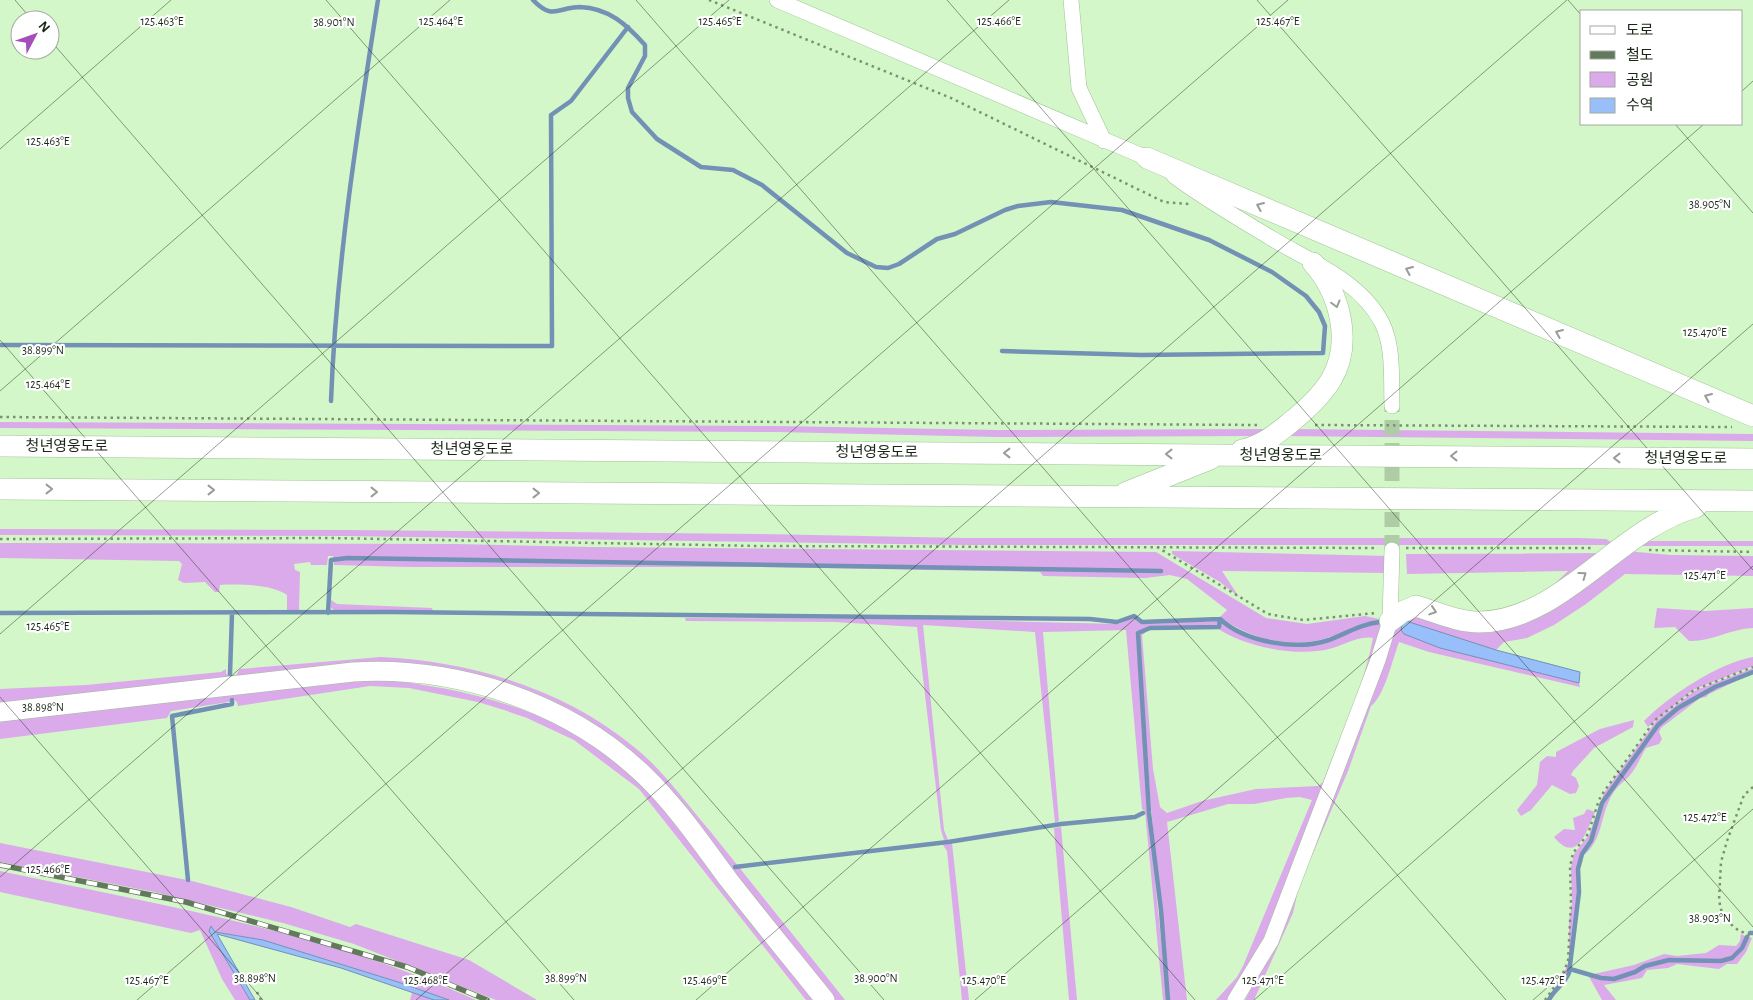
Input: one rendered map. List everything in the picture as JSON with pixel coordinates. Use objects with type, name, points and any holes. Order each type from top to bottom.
[{"type":"highway","points":[[1148,158],[1753,416]]},
{"type":"highway","points":[[1115,497],[1222,455],[1266,443],[1288,425],[1322,392],[1331,379],[1341,350],[1340,320],[1334,297],[1325,277],[1312,263]]},
{"type":"highway","name":"청년영웅도로","points":[[0,446],[1753,459]]},
{"type":"highway","points":[[0,489],[1753,502]]},
{"type":"highway","points":[[1390,622],[1402,612],[1416,606],[1478,622],[1507,618],[1558,594],[1649,527],[1677,512],[1717,501]]},
{"type":"main road","points":[[0,712],[353,672],[390,670],[456,679],[519,698],[572,723],[611,748],[644,775],[682,818],[826,1000]]},
{"type":"street","points":[[777,0],[1104,141],[1148,158],[1209,201],[1341,279],[1370,305],[1382,324],[1389,344],[1392,406]]},
{"type":"street","points":[[1071,0],[1079,88],[1104,141]]},
{"type":"street","points":[[1235,1000],[1271,941],[1378,660],[1390,622],[1391,549]]},
{"type":"path","points":[[709,0],[951,98],[1164,202],[1205,205],[1209,201]]},
{"type":"path","points":[[0,417],[1259,425]]},
{"type":"path","points":[[1288,425],[1735,427]]},
{"type":"path","points":[[0,539],[328,538],[770,546],[1156,546],[1391,549],[1620,548]]},
{"type":"path","points":[[1156,546],[1268,614],[1303,620],[1369,612],[1383,614],[1390,622]]},
{"type":"path","points":[[1649,550],[1753,552]]},
{"type":"path","points":[[1545,1000],[1562,976],[1568,961],[1571,903],[1570,867],[1573,853],[1588,834],[1598,800],[1646,730],[1655,720],[1694,690],[1753,666]]},
{"type":"path","points":[[1753,787],[1744,796],[1727,841],[1721,862],[1718,900],[1723,918],[1738,930],[1753,937]]},
{"type":"path","points":[[257,992],[262,1000]]},
{"type":"green space","points":[[0,422],[778,426],[997,430],[1272,429],[1258,436],[997,437],[778,432],[0,428]]},
{"type":"green space","points":[[1292,429],[1753,434],[1753,441],[1282,436]]},
{"type":"green space","points":[[0,529],[345,530],[964,538],[1578,538],[1606,539],[1611,542],[1608,545],[964,545],[345,536],[0,535]]},
{"type":"green space","points":[[1639,541],[1753,541],[1753,546],[1630,546]]},
{"type":"green space","points":[[0,543],[457,544],[1156,552],[1266,618],[1307,624],[1365,616],[1384,620],[1316,641],[1287,642],[1272,640],[1232,625],[1220,617],[1227,610],[1187,579],[1170,575],[1145,578],[1043,576],[1040,572],[759,567],[411,567],[334,565],[333,556],[328,556],[327,565],[311,565],[310,562],[294,564],[295,570],[300,572],[299,610],[287,610],[287,595],[281,591],[245,585],[220,585],[219,592],[215,592],[205,582],[184,583],[178,580],[182,564],[179,561],[0,558]]},
{"type":"green space","points":[[1172,551],[1388,556],[1385,573],[1222,571],[1239,597],[1220,582],[1172,554]]},
{"type":"green space","points":[[1626,551],[1671,555],[1753,556],[1753,576],[1625,574],[1586,604],[1554,625],[1527,638],[1504,642],[1496,650],[1403,621],[1579,683],[1580,687],[1429,652],[1399,642],[1388,677],[1376,701],[1371,706],[1348,771],[1299,886],[1293,913],[1254,1000],[1245,1000],[1269,954],[1397,622],[1406,615],[1474,627]]},
{"type":"green space","points":[[1605,553],[1539,599],[1568,571],[1407,574],[1406,554]]},
{"type":"green space","points":[[331,600],[337,604],[432,608],[433,611],[336,611],[331,608]]},
{"type":"green space","points":[[1657,608],[1705,611],[1753,608],[1753,628],[1705,640],[1689,641],[1675,627],[1654,628]]},
{"type":"green space","points":[[685,618],[922,619],[1119,624],[1132,618],[1142,624],[1218,621],[1218,626],[1150,627],[1136,632],[1148,809],[1167,1000],[1163,1000],[1145,811],[1142,809],[1126,630],[1043,632],[1059,821],[1055,823],[1035,632],[923,625],[944,830],[948,840],[944,840],[941,830],[917,627],[835,622],[686,621]]},
{"type":"green space","points":[[1220,621],[1231,629],[1258,640],[1288,645],[1317,644],[1364,627],[1385,623],[1264,939],[1229,1000],[1216,1000],[1237,977],[1243,966],[1312,800],[1300,797],[1254,804],[1228,804],[1167,822],[1187,1000],[1170,1000],[1151,808],[1139,633],[1150,629],[1142,635],[1153,769],[1160,807],[1167,813],[1202,801],[1256,789],[1318,786],[1323,782],[1358,693],[1373,638],[1362,638],[1334,648],[1316,651],[1287,651],[1256,645],[1228,635],[1217,628],[1220,628]]},
{"type":"green space","points":[[381,657],[448,665],[482,672],[515,682],[547,694],[607,727],[645,756],[665,776],[845,1000],[835,1000],[643,764],[444,670],[0,706],[0,689],[86,685],[221,672],[226,669],[226,674],[236,675],[240,669]]},
{"type":"green space","points":[[1753,657],[1753,666],[1693,690],[1648,727],[1644,721],[1680,691],[1710,673],[1739,660]]},
{"type":"green space","points":[[1753,668],[1753,671],[1715,685],[1677,707],[1657,724],[1601,802],[1590,841],[1581,854],[1577,869],[1578,892],[1568,973],[1565,981],[1546,1000],[1563,976],[1569,961],[1569,921],[1572,903],[1571,867],[1574,854],[1589,835],[1604,793],[1656,721],[1694,691]]},
{"type":"green space","points":[[1753,673],[1706,697],[1700,698],[1661,728],[1659,732],[1662,739],[1659,744],[1646,748],[1628,778],[1612,795],[1595,842],[1584,855],[1593,842],[1604,804],[1659,725],[1678,709],[1699,696]]},
{"type":"green space","points":[[378,679],[436,687],[493,700],[548,720],[574,733],[599,749],[632,776],[675,822],[816,1000],[806,1000],[639,789],[574,740],[527,718],[504,710],[478,702],[409,688],[370,686],[238,706],[237,702],[232,698],[229,702],[171,711],[167,718],[0,739],[0,719]]},
{"type":"green space","points":[[1634,720],[1633,727],[1594,748],[1573,771],[1571,775],[1576,778],[1579,786],[1576,793],[1570,794],[1552,785],[1531,810],[1521,816],[1517,810],[1537,785],[1540,762],[1547,756],[1556,757],[1556,752],[1600,729]]},
{"type":"green space","points":[[1587,809],[1595,812],[1585,835],[1575,846],[1569,848],[1562,845],[1554,837],[1564,829],[1575,830],[1573,818],[1584,814]]},
{"type":"green space","points":[[1061,827],[1077,1000],[1069,1000],[1054,828]]},
{"type":"green space","points":[[0,843],[192,881],[291,907],[350,927],[356,924],[469,960],[537,1000],[496,1000],[354,944],[283,923],[154,892],[0,862]]},
{"type":"green space","points":[[952,843],[969,1000],[962,1000],[947,851],[943,845]]},
{"type":"green space","points":[[0,871],[181,909],[301,938],[419,976],[476,1000],[449,1000],[263,940],[215,932],[211,927],[210,931],[250,1000],[235,1000],[222,979],[200,930],[191,933],[0,892]]},
{"type":"green space","points":[[1741,934],[1747,937],[1740,949],[1733,956],[1722,960],[1707,961],[1676,958],[1648,964],[1615,978],[1594,974],[1634,965],[1664,954],[1677,956],[1706,953],[1719,945],[1736,946],[1740,941]]},
{"type":"green space","points":[[1749,937],[1752,938],[1746,952],[1737,964],[1727,964],[1719,969],[1677,964],[1668,968],[1647,970],[1642,978],[1604,985],[1616,1000],[1602,1000],[1588,975],[1615,981],[1646,967],[1670,961],[1718,962],[1734,959],[1744,948]]},
{"type":"green space","points":[[410,991],[434,1000],[410,1000],[412,993]]},
{"type":"water","points":[[1403,620],[1496,650],[1580,672],[1579,683],[1440,648],[1404,634],[1401,630]]},
{"type":"water","points":[[211,926],[215,932],[263,940],[449,1000],[434,1000],[341,968],[217,934],[255,1000],[250,1000],[209,931]]},
{"type":"waterway","points":[[331,401],[343,250],[355,150],[378,0]]},
{"type":"waterway","points":[[533,0],[546,10],[551,11],[580,7],[590,8],[609,14],[624,24],[645,45],[645,56],[628,88],[628,98],[632,112],[657,139],[701,167],[733,170],[762,185],[847,253],[876,267],[888,268],[899,264],[937,239],[955,234],[1005,210],[1018,206],[1051,202],[1122,210],[1209,240],[1272,272],[1306,296],[1319,312],[1325,326],[1323,353],[1141,355],[1002,351]]},
{"type":"waterway","points":[[0,345],[552,346],[551,115],[571,101],[628,27]]},
{"type":"waterway","points":[[328,613],[331,560],[347,558],[1161,571]]},
{"type":"waterway","points":[[0,613],[392,612],[1090,619],[1117,622],[1134,616],[1142,622],[1220,619],[1243,634],[1257,639],[1302,645],[1329,640],[1360,627],[1380,622]]},
{"type":"waterway","points":[[230,674],[232,613]]},
{"type":"waterway","points":[[1168,1000],[1161,910],[1149,813],[1138,633],[1150,628],[1219,627],[1220,619]]},
{"type":"waterway","points":[[1549,1000],[1569,973],[1579,892],[1578,869],[1582,854],[1591,841],[1602,803],[1658,725],[1678,708],[1715,687],[1753,672]]},
{"type":"waterway","points":[[188,880],[172,716],[232,704],[232,700]]},
{"type":"waterway","points":[[735,867],[948,842],[1061,824],[1135,817],[1143,813]]},
{"type":"waterway","points":[[1570,969],[1601,978],[1614,979],[1635,972],[1645,966],[1669,960],[1721,961],[1732,958],[1742,948],[1747,937]]},
{"type":"tunnel","points":[[1392,406],[1392,550]]},
{"type":"railway","points":[[0,865],[186,902],[407,967],[487,1000]]}]
